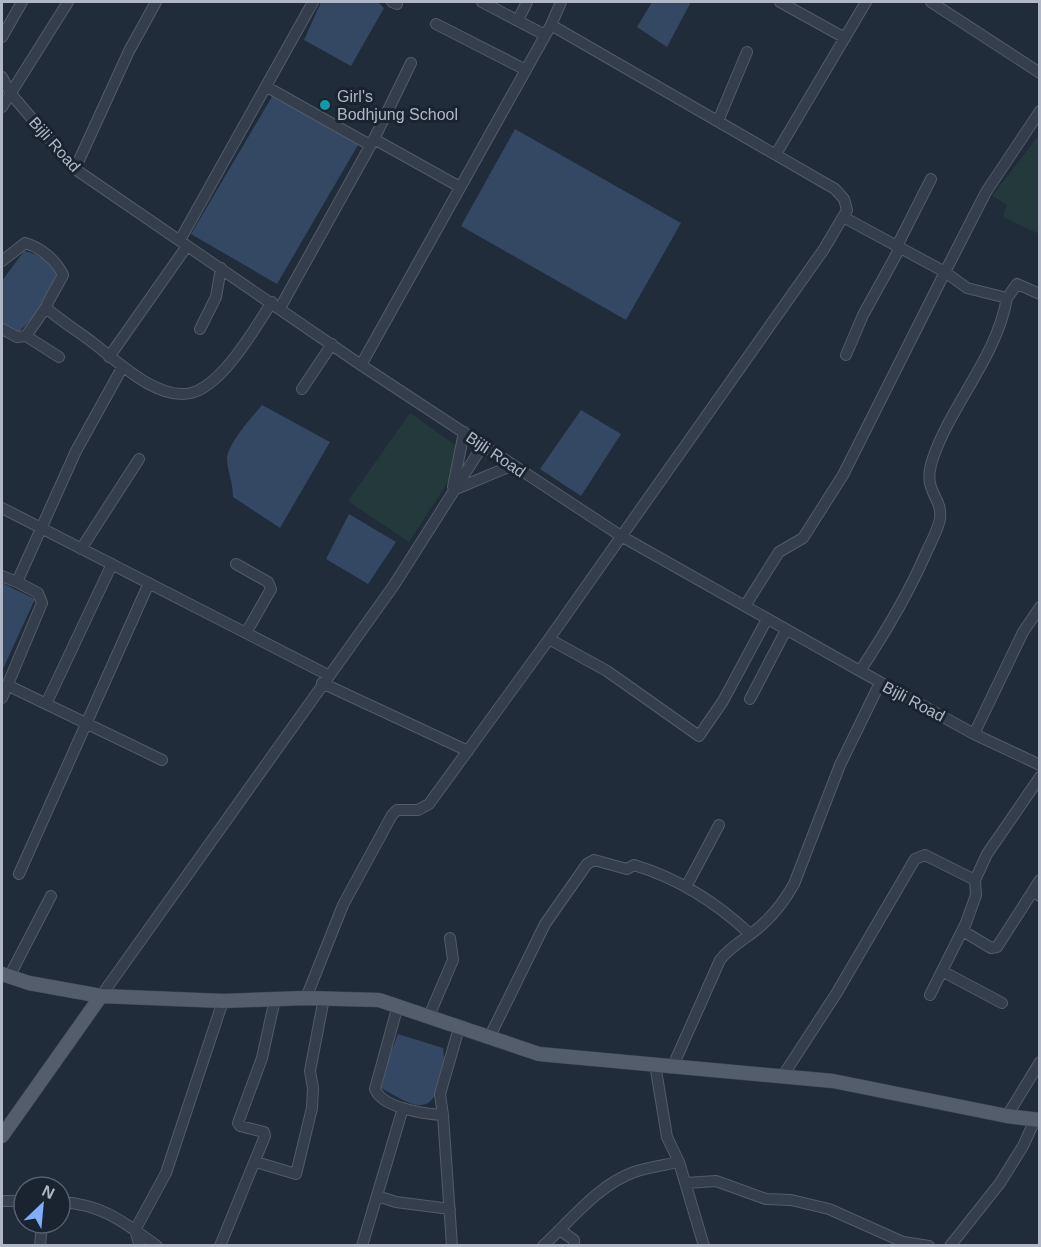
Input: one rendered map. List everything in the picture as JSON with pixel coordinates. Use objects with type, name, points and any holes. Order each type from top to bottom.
[{"type":"main road","points":[[4,976],[101,996],[224,1001],[365,998],[398,1005],[539,1054],[655,1064],[672,1068],[784,1074],[833,1080],[1007,1116],[1037,1120]]},
{"type":"main road","points":[[4,1130],[101,996]]},
{"type":"street","points":[[2,37],[22,2]]},
{"type":"street","points":[[2,107],[68,2]]},
{"type":"street","points":[[75,169],[129,51],[156,2]]},
{"type":"street","points":[[109,357],[184,243],[313,2]]},
{"type":"street","points":[[306,998],[343,905],[392,815],[404,808],[424,808],[468,751],[844,218],[846,204],[835,189],[718,121],[548,30],[518,20],[482,2]]},
{"type":"street","points":[[518,20],[527,2]]},
{"type":"street","points":[[361,365],[526,70],[561,2]]},
{"type":"street","points":[[780,2],[845,38]]},
{"type":"street","points":[[776,154],[866,2]]},
{"type":"street","points":[[931,2],[1040,73]]},
{"type":"street","points":[[436,24],[526,70]]},
{"type":"street","points":[[718,121],[747,52]]},
{"type":"street","points":[[46,307],[122,368],[166,392],[192,393],[202,388],[220,373],[276,305],[372,142],[411,63]]},
{"type":"street","name":"Bijli Road","points":[[2,77],[11,94],[75,169],[361,365],[621,536],[974,734],[1040,765]]},
{"type":"street","points":[[267,87],[460,187]]},
{"type":"street","points":[[745,606],[779,552],[803,538],[843,475],[986,192],[1040,111]]},
{"type":"street","points":[[846,355],[863,315],[899,247],[931,178]]},
{"type":"street","points":[[844,218],[945,272],[967,288],[1007,298]]},
{"type":"street","points":[[2,261],[25,243],[39,249],[63,274],[46,307],[26,336],[17,337],[2,329]]},
{"type":"street","points":[[200,329],[216,297],[221,268]]},
{"type":"street","points":[[860,671],[900,609],[938,526],[939,509],[928,478],[933,458],[951,416],[1001,323],[1007,298],[1017,284],[1040,294]]},
{"type":"street","points":[[26,336],[26,339],[58,357]]},
{"type":"street","points":[[302,389],[332,344]]},
{"type":"street","points":[[17,582],[80,444],[122,368]]},
{"type":"street","points":[[453,490],[464,432]]},
{"type":"street","points":[[101,996],[394,585],[483,445]]},
{"type":"street","points":[[81,549],[139,459]]},
{"type":"street","points":[[453,490],[513,465]]},
{"type":"street","points":[[2,508],[246,633],[325,679],[468,751]]},
{"type":"street","points":[[46,704],[112,564]]},
{"type":"street","points":[[236,564],[268,582],[272,589],[246,633]]},
{"type":"street","points":[[2,576],[38,593],[42,603],[2,698]]},
{"type":"street","points":[[19,874],[148,583]]},
{"type":"street","points":[[974,734],[1023,632],[1040,607]]},
{"type":"street","points":[[549,639],[607,671],[699,736],[723,701],[767,619]]},
{"type":"street","points":[[750,699],[786,630]]},
{"type":"street","points":[[672,1068],[720,960],[728,949],[770,916],[794,884],[840,765],[880,682]]},
{"type":"street","points":[[7,686],[162,760]]},
{"type":"street","points":[[930,995],[963,931],[976,895],[975,880],[991,846],[1040,777]]},
{"type":"street","points":[[686,887],[719,825]]},
{"type":"street","points":[[784,1074],[836,994],[915,859],[925,855],[975,880]]},
{"type":"street","points":[[489,1038],[545,924],[587,864],[599,861],[627,869],[634,865],[686,887],[724,911],[750,934]]},
{"type":"street","points":[[963,931],[991,948],[997,947],[1036,893],[1040,880]]},
{"type":"street","points":[[4,976],[51,896]]},
{"type":"street","points":[[429,1016],[453,960],[450,938]]},
{"type":"street","points":[[942,971],[1002,1003]]},
{"type":"street","points":[[256,1162],[296,1174],[312,1108],[313,1088],[310,1071],[324,998]]},
{"type":"street","points":[[220,1245],[256,1162],[264,1132],[240,1126],[238,1123],[262,1058],[275,999]]},
{"type":"street","points":[[140,1245],[135,1230],[166,1173],[224,1001]]},
{"type":"street","points":[[398,1005],[375,1089],[377,1094],[415,1113],[442,1115]]},
{"type":"street","points":[[452,1245],[440,1094],[459,1028]]},
{"type":"street","points":[[1007,1116],[1040,1062]]},
{"type":"street","points":[[655,1064],[662,1119],[667,1137],[680,1162],[704,1245]]},
{"type":"street","points":[[362,1245],[403,1108]]},
{"type":"street","points":[[950,1245],[1012,1165],[1037,1120]]},
{"type":"street","points":[[543,1245],[597,1194],[633,1173],[680,1162]]},
{"type":"street","points":[[686,1183],[716,1181],[766,1199],[791,1200],[829,1209],[902,1244],[929,1245]]},
{"type":"street","points":[[377,1196],[396,1202],[450,1209]]},
{"type":"street","points":[[72,1203],[90,1204],[157,1245]]},
{"type":"street","points":[[560,1230],[573,1240],[573,1245]]},
{"type":"green space","points":[[1039,135],[1039,234],[1003,217],[1007,205],[992,196]]},
{"type":"green space","points":[[410,413],[458,447],[457,468],[409,542],[348,501]]},
{"type":"water","points":[[321,2],[378,2],[384,8],[351,66],[304,40]]},
{"type":"water","points":[[652,2],[691,2],[667,47],[637,27]]},
{"type":"water","points":[[273,95],[358,145],[277,284],[191,234]]},
{"type":"water","points":[[515,129],[681,223],[626,320],[461,226]]},
{"type":"water","points":[[24,251],[44,258],[58,273],[42,307],[19,332],[2,324],[2,281]]},
{"type":"water","points":[[262,405],[330,442],[280,528],[233,497],[227,460],[235,440]]},
{"type":"water","points":[[581,410],[621,434],[581,496],[540,469]]},
{"type":"water","points":[[349,514],[396,542],[368,584],[326,559]]},
{"type":"water","points":[[2,583],[35,599],[2,671]]},
{"type":"water","points":[[398,1034],[443,1048],[443,1065],[436,1094],[424,1105],[408,1103],[381,1088],[386,1066]]},
{"type":"place","name":"Girl's Bodhjung School","points":[[325,105]]}]
